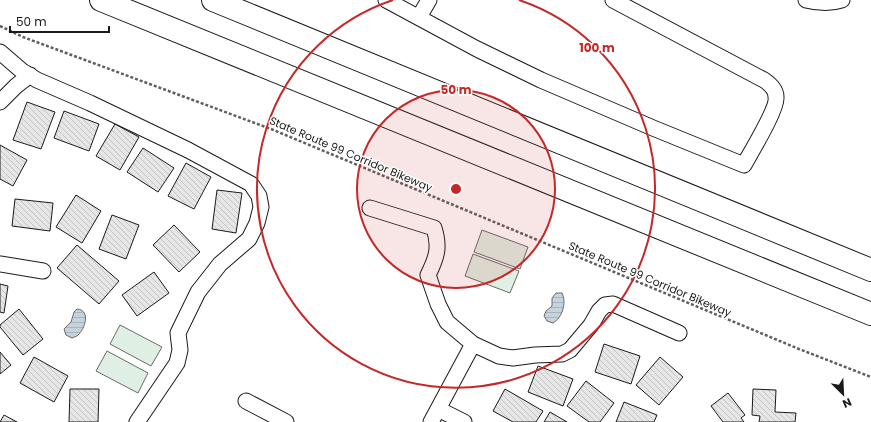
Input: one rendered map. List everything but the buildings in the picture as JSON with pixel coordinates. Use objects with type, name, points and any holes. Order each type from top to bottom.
[{"type":"highway","points":[[101,0],[871,314]]},
{"type":"highway","points":[[213,0],[871,270]]},
{"type":"street","points":[[386,0],[477,49],[541,80],[744,165],[774,109],[776,97],[775,91],[764,80],[613,0]]},
{"type":"street","points":[[419,17],[429,0]]},
{"type":"street","points":[[806,0],[827,3],[842,0]]},
{"type":"street","points":[[0,52],[30,75],[188,150],[251,184],[259,196],[261,207],[257,223],[249,239],[220,264],[198,292],[178,333],[180,350],[177,363],[137,422]]},
{"type":"street","points":[[0,102],[30,75]]},
{"type":"street","points":[[370,208],[434,228],[438,240],[436,260],[428,275],[438,304],[447,322],[473,344],[499,356],[513,358],[535,355],[562,354],[570,350],[591,325],[599,311],[606,305],[612,304],[679,332]]},
{"type":"street","points":[[0,264],[43,271]]},
{"type":"street","points":[[431,422],[473,344]]},
{"type":"street","points":[[246,402],[286,422]]},
{"type":"street","points":[[438,409],[464,422]]},
{"type":"path","name":"State Route 99 Corridor Bikeway","points":[[0,26],[23,37],[271,129],[799,349],[871,377]]},
{"type":"green space","points":[[482,230],[528,247],[520,269],[474,252]]},
{"type":"green space","points":[[473,254],[519,271],[510,293],[465,276]]},
{"type":"green space","points":[[120,325],[162,347],[151,366],[110,344]]},
{"type":"green space","points":[[107,351],[148,373],[138,393],[96,371]]},
{"type":"shaded area","points":[[556,293],[562,293],[564,306],[559,318],[553,323],[547,321],[544,316],[546,311],[552,306],[552,298]]},
{"type":"shaded area","points":[[77,309],[84,313],[85,320],[81,332],[72,338],[66,335],[64,329],[71,322],[74,312]]}]
